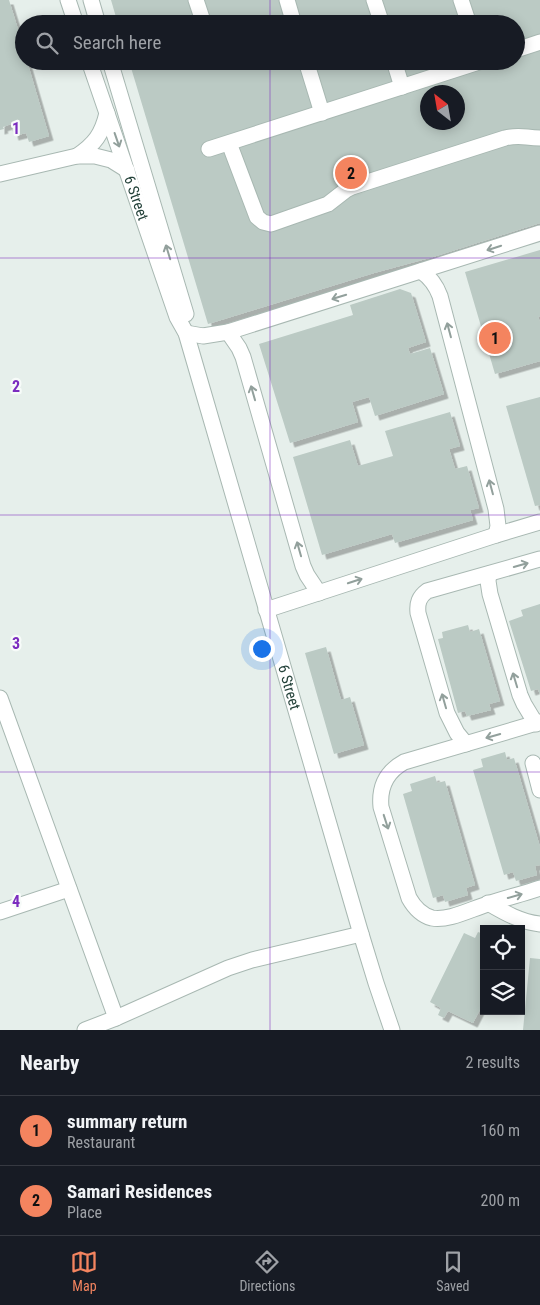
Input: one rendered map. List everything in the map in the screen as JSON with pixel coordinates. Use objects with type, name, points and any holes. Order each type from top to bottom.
[{"type":"street","points":[[68,0],[73,15]]},
{"type":"street","points":[[91,0],[95,15]]},
{"type":"street","points":[[287,0],[291,15]]},
{"type":"street","points":[[374,0],[379,15]]},
{"type":"street","points":[[461,0],[466,15]]},
{"type":"street","points":[[200,1],[202,15]]},
{"type":"street","points":[[525,47],[540,42]]},
{"type":"street","name":"6 Street","points":[[92,70],[177,317],[186,333],[361,934],[392,1030]]},
{"type":"street","name":"6 Street","points":[[113,70],[184,306],[187,324],[186,333]]},
{"type":"street","points":[[309,70],[322,113]]},
{"type":"street","points":[[397,70],[402,87]]},
{"type":"street","points":[[209,149],[454,70]]},
{"type":"street","points":[[77,156],[89,148],[98,138],[108,113]]},
{"type":"street","points":[[229,143],[256,217],[263,222],[271,224],[328,204],[352,187],[495,141],[514,136],[540,138]]},
{"type":"street","points":[[0,174],[77,156],[95,156],[111,160],[127,170]]},
{"type":"street","points":[[186,333],[203,336],[228,332],[540,234]]},
{"type":"street","points":[[422,271],[436,286],[440,296],[496,509],[498,526],[496,535]]},
{"type":"street","points":[[228,332],[243,357],[303,566],[319,592]]},
{"type":"street","points":[[266,610],[540,522]]},
{"type":"street","points":[[466,744],[447,713],[417,607],[418,600],[427,592],[540,559]]},
{"type":"street","points":[[489,574],[488,588],[520,695],[529,713],[538,723],[411,760],[398,766],[387,776],[383,783],[380,799],[381,807],[410,898],[414,906],[430,918],[440,919],[449,917],[540,888]]},
{"type":"street","points":[[0,698],[116,1018]]},
{"type":"street","points":[[533,763],[540,790]]},
{"type":"street","points":[[0,912],[69,890]]},
{"type":"street","points":[[488,903],[510,916],[540,924]]},
{"type":"street","points":[[85,1030],[228,968],[252,960],[361,934]]},
{"type":"street","name":"6 Street","points":[[376,983],[384,1030]]},
{"type":"building","points":[[0,0],[9,0],[15,20],[15,70],[30,70],[49,136],[29,142],[26,133],[14,136],[11,124],[0,130]]},
{"type":"building","points":[[111,0],[540,0],[540,223],[433,257],[374,273],[208,324],[132,70],[525,70],[525,15],[115,15]]},
{"type":"building","points":[[540,250],[540,316],[538,317],[540,322],[540,361],[495,374],[465,272]]},
{"type":"building","points":[[400,289],[411,293],[426,342],[408,348],[410,354],[430,348],[444,394],[375,416],[369,397],[352,402],[358,422],[290,443],[259,344],[353,315],[350,305]]},
{"type":"building","points":[[540,397],[540,505],[535,506],[506,406]]},
{"type":"building","points":[[450,412],[460,446],[449,449],[455,469],[467,466],[479,508],[470,510],[473,520],[395,543],[392,534],[322,555],[293,457],[350,440],[358,466],[393,456],[385,431]]},
{"type":"building","points":[[540,604],[540,695],[538,689],[531,691],[509,621],[523,616],[521,610]]},
{"type":"building","points":[[468,625],[470,632],[479,629],[500,701],[489,704],[491,710],[467,716],[465,711],[458,713],[438,639],[443,638],[442,632]]},
{"type":"building","points":[[326,647],[341,700],[350,697],[364,745],[334,754],[305,653]]},
{"type":"building","points":[[505,752],[507,760],[514,758],[540,847],[540,865],[535,866],[537,875],[516,881],[513,872],[504,875],[473,770],[483,767],[481,759]]},
{"type":"building","points":[[435,776],[437,783],[445,781],[475,885],[466,888],[468,895],[445,902],[443,895],[433,898],[403,794],[412,791],[410,784]]},
{"type":"building","points":[[478,932],[480,933],[480,1010],[473,1023],[448,1011],[444,1018],[438,1015],[441,1008],[430,1002],[464,933],[475,938]]},
{"type":"building","points":[[530,958],[540,959],[540,1030],[523,1030]]},
{"type":"place","name":"Samari Residences","points":[[351,173]]},
{"type":"place","name":"summary return","points":[[495,338]]}]
